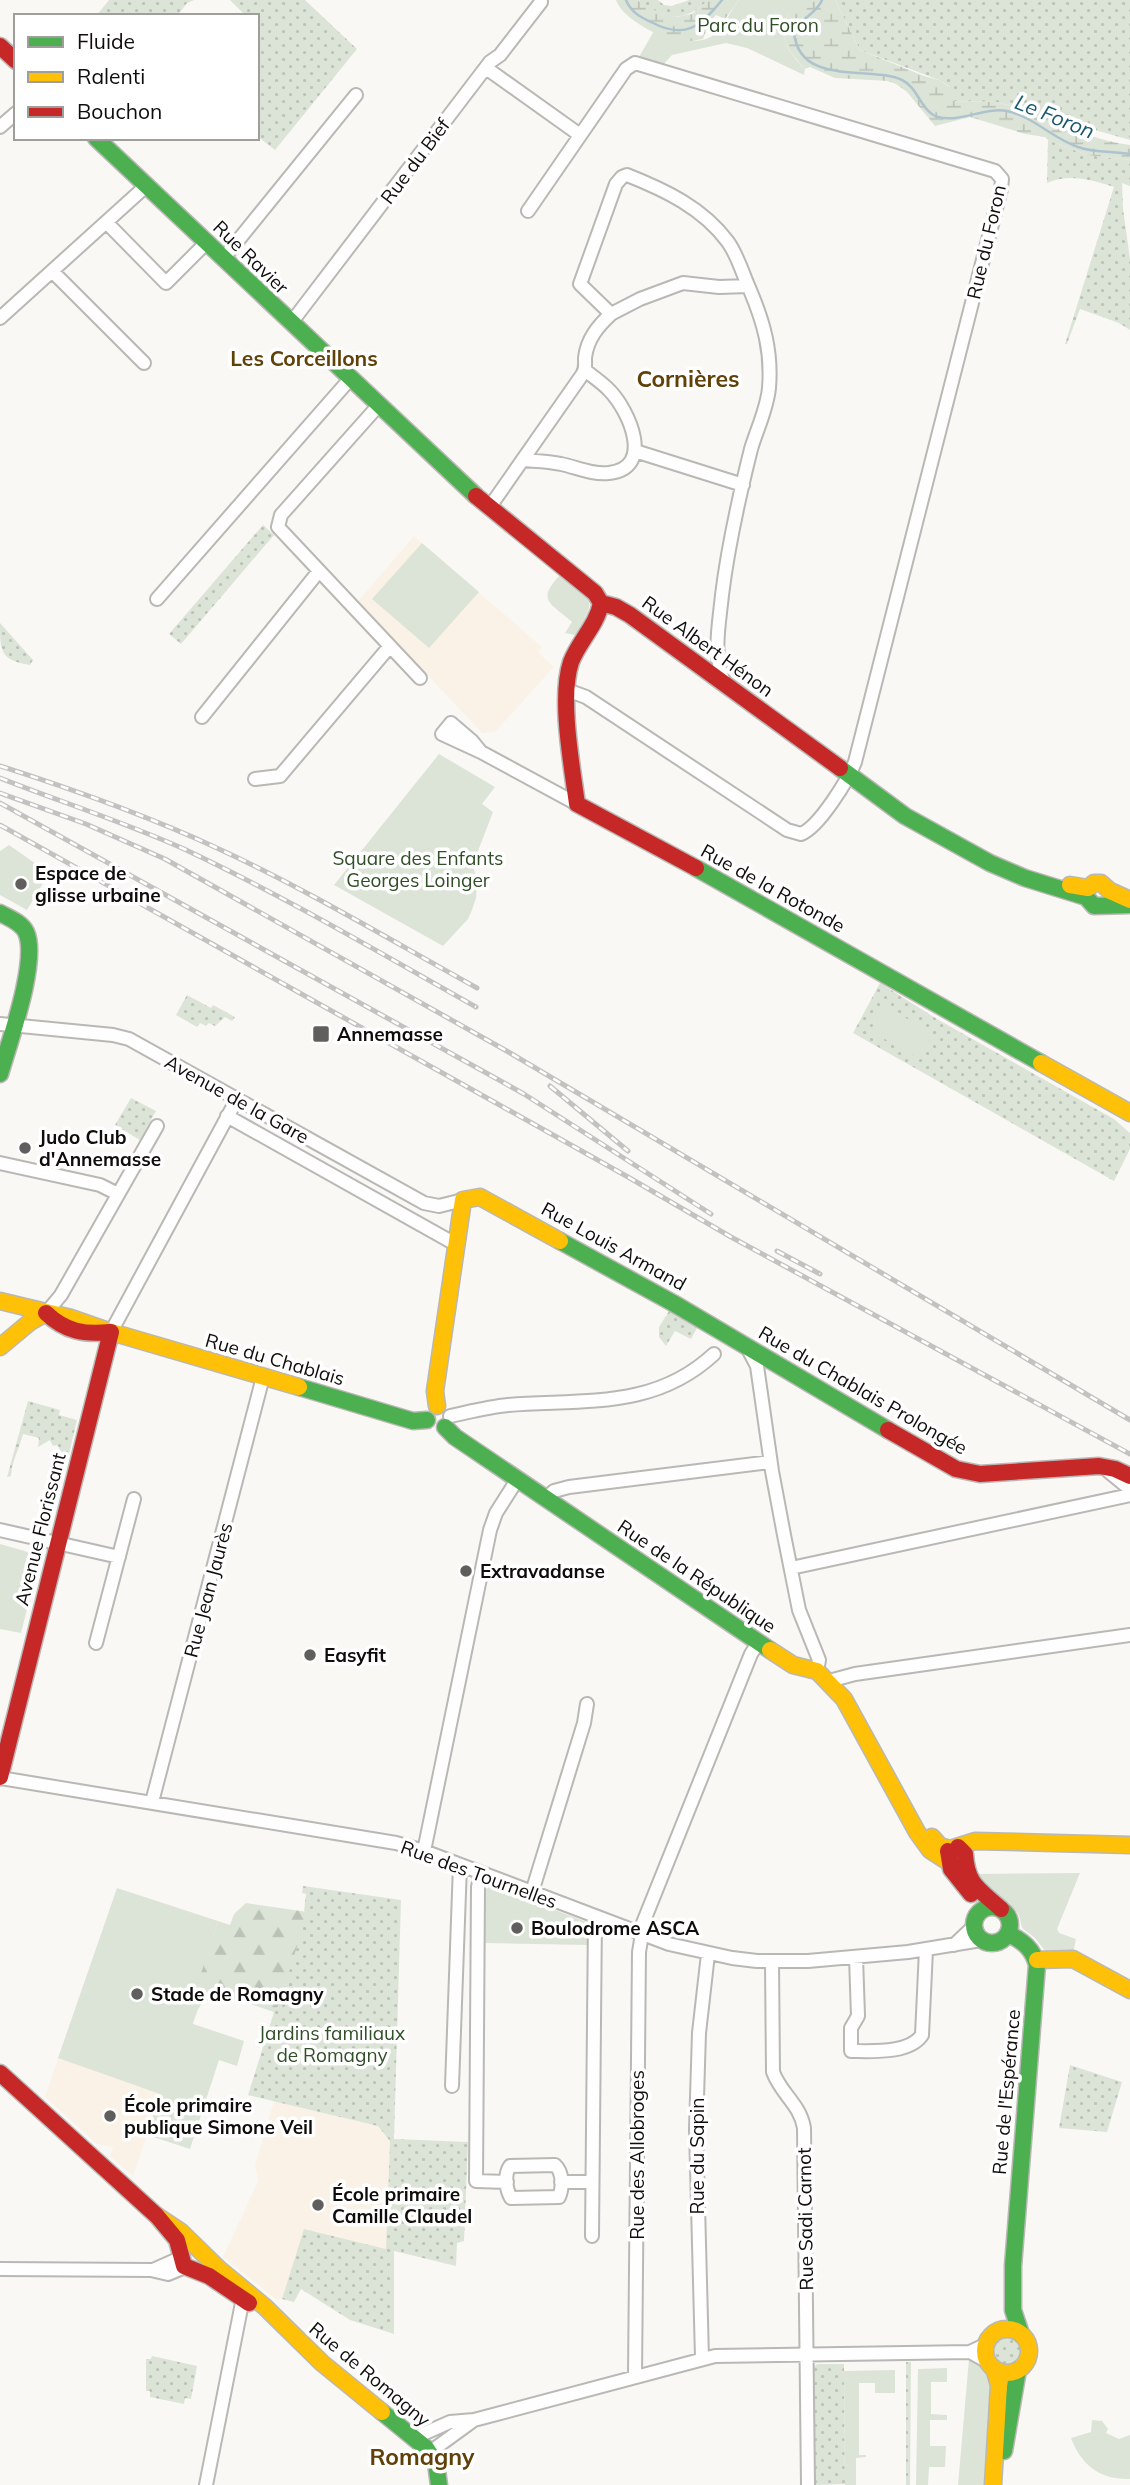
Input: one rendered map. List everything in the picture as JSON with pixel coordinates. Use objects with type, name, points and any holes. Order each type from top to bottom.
[{"type":"street","name":"Rue du Bief","points":[[291,323],[486,68],[500,55],[541,2]]},
{"type":"street","points":[[0,46],[14,59]]},
{"type":"street","name":"Rue du Foron","points":[[528,211],[625,69],[635,63],[995,171],[1001,176],[1001,189],[855,762],[848,775]]},
{"type":"street","points":[[486,68],[580,135]]},
{"type":"street","points":[[223,259],[356,95]]},
{"type":"street","points":[[0,127],[14,115]]},
{"type":"street","name":"Rue Ravier","points":[[98,140],[378,405]]},
{"type":"street","points":[[611,314],[580,284],[616,184],[624,176],[674,195],[729,243],[764,323],[770,360],[767,400],[752,445],[724,577],[716,658],[726,685]]},
{"type":"street","points":[[0,318],[146,186]]},
{"type":"street","points":[[106,222],[166,283],[206,243]]},
{"type":"street","points":[[52,271],[144,363]]},
{"type":"street","points":[[489,508],[585,370],[588,345],[598,325],[611,314],[640,299],[684,283],[719,287],[748,286]]},
{"type":"street","points":[[523,460],[607,473],[625,467],[635,452],[636,438],[632,428],[612,393],[585,370]]},
{"type":"street","points":[[157,599],[349,379]]},
{"type":"street","points":[[378,405],[278,519],[280,531],[420,678]]},
{"type":"street","name":"Rue Albert Hénon","points":[[378,405],[489,508],[595,593],[601,603],[630,615],[905,816],[965,849],[1087,892],[1100,882],[1106,885],[1107,898],[1130,902]]},
{"type":"street","points":[[635,452],[743,485]]},
{"type":"street","points":[[202,717],[319,571]]},
{"type":"street","points":[[577,804],[567,690],[573,657],[600,612],[601,603]]},
{"type":"street","points":[[255,779],[280,776],[390,646]]},
{"type":"street","points":[[701,667],[712,663],[716,658]]},
{"type":"street","points":[[567,690],[586,697],[795,834],[805,833],[813,827],[848,775]]},
{"type":"street","points":[[481,752],[577,804]]},
{"type":"street","name":"Rue de la Rotonde","points":[[577,804],[1130,1113]]},
{"type":"street","points":[[0,1074],[6,1024],[23,992],[32,939],[27,925],[7,917]]},
{"type":"street","name":"Avenue de la Gare","points":[[6,1024],[125,1037],[424,1203],[439,1206],[463,1200]]},
{"type":"street","points":[[111,1332],[237,1098]]},
{"type":"street","points":[[227,1116],[295,1155],[304,1154],[457,1242]]},
{"type":"street","points":[[0,1347],[30,1322],[46,1313],[61,1295],[157,1126]]},
{"type":"street","points":[[0,1163],[100,1185],[118,1194]]},
{"type":"street","name":"Rue Louis Armand","points":[[463,1200],[483,1198],[673,1303],[743,1346]]},
{"type":"street","points":[[463,1200],[435,1391],[440,1417],[510,1405],[632,1397],[685,1377],[714,1354]]},
{"type":"street","name":"Rue du Chablais","points":[[0,1301],[46,1313],[59,1313],[111,1332],[413,1421],[440,1417]]},
{"type":"street","name":"Avenue Florissant","points":[[0,1778],[111,1332]]},
{"type":"street","points":[[743,1346],[755,1360],[770,1462],[800,1613],[823,1676],[844,1699],[891,1786],[908,1802],[937,1843],[952,1852],[965,1854],[966,1870],[971,1882],[1003,1910],[1010,1921],[1009,1934]]},
{"type":"street","name":"Rue du Chablais Prolongée","points":[[743,1346],[951,1467],[965,1472],[986,1474],[1102,1466],[1130,1476]]},
{"type":"street","points":[[759,1381],[773,1371],[789,1373]]},
{"type":"street","name":"Rue Jean Jaurès","points":[[152,1802],[263,1377]]},
{"type":"street","name":"Rue de la République","points":[[440,1417],[454,1437],[545,1499],[758,1643],[793,1665],[823,1676]]},
{"type":"street","points":[[545,1499],[554,1491],[569,1487],[770,1462]]},
{"type":"street","points":[[1102,1466],[1130,1489]]},
{"type":"street","points":[[424,1851],[490,1530],[496,1513],[517,1480]]},
{"type":"street","points":[[791,1568],[1130,1495]]},
{"type":"street","points":[[96,1643],[134,1499]]},
{"type":"street","points":[[0,1530],[118,1557]]},
{"type":"street","points":[[823,1676],[855,1674],[1130,1635]]},
{"type":"street","name":"Rue des Allobroges","points":[[635,2376],[641,1933],[751,1654],[758,1643]]},
{"type":"street","points":[[532,1892],[584,1723],[587,1704]]},
{"type":"street","name":"Rue des Tournelles","points":[[0,1778],[355,1835],[424,1851],[594,1916],[708,1954],[772,1962],[926,1950],[954,1945],[978,1926]]},
{"type":"street","points":[[952,1852],[969,1842],[985,1840],[1130,1844]]},
{"type":"street","points":[[952,1852],[951,1871],[974,1899],[978,1926],[996,1943],[1009,1934]]},
{"type":"street","points":[[452,2086],[460,1864]]},
{"type":"street","points":[[481,1872],[478,1887],[477,2181],[507,2182]]},
{"type":"street","points":[[978,1926],[992,1907],[1003,1910]]},
{"type":"street","points":[[592,2236],[594,1916]]},
{"type":"street","points":[[1009,1934],[1027,1945],[1037,1960],[1073,1959],[1130,1990]]},
{"type":"street","points":[[856,1957],[858,2015],[852,2027],[851,2051],[890,2051],[921,2037],[926,1950]]},
{"type":"street","name":"Rue du Sapin","points":[[702,2358],[696,2129],[699,2033],[708,1954]]},
{"type":"street","name":"Rue de l'Espérance","points":[[1021,2334],[1013,2309],[1013,2266],[1037,1960]]},
{"type":"street","name":"Rue Sadi Carnot","points":[[772,1962],[773,2072],[779,2086],[798,2107],[804,2128],[808,2485]]},
{"type":"street","name":"Rue de Romagny","points":[[0,2073],[158,2216],[190,2258],[272,2313],[350,2387],[430,2452],[437,2467],[439,2485]]},
{"type":"street","points":[[515,2165],[555,2165],[560,2171],[561,2182],[561,2193],[557,2198],[515,2199],[509,2196],[508,2169],[515,2165]]},
{"type":"street","points":[[561,2182],[592,2182]]},
{"type":"street","points":[[0,2269],[151,2270],[190,2258]]},
{"type":"street","name":"Rue de l'Espérance","points":[[992,2338],[1003,2318],[1013,2266]]},
{"type":"street","points":[[206,2485],[244,2294]]},
{"type":"street","points":[[414,2438],[446,2423],[474,2420],[702,2358],[729,2355],[970,2352],[1009,2330],[1021,2334],[1029,2351],[1025,2364],[1018,2370],[1004,2373],[970,2352]]},
{"type":"street","points":[[992,2338],[986,2351],[999,2385],[993,2485]]},
{"type":"street","points":[[1002,2485],[1004,2454],[1018,2370]]},
{"type":"street","points":[[430,2452],[474,2420]]},
{"type":"shaded area","points":[[414,536],[542,647],[538,652],[554,667],[495,732],[482,733],[358,601]]},
{"type":"shaded area","name":"École primaire publique Simone Veil","points":[[58,2058],[161,2094],[133,2176],[110,2156],[113,2147],[97,2144],[45,2097]]},
{"type":"shaded area","name":"École primaire Camille Claudel","points":[[274,2101],[378,2126],[390,2141],[386,2249],[305,2229],[282,2299],[277,2300],[223,2257],[258,2181],[255,2165]]},
{"type":"green space","points":[[109,0],[194,0],[187,3],[179,14],[98,14]]},
{"type":"green space","points":[[230,0],[305,0],[357,49],[275,150],[259,138],[259,14],[244,14]]},
{"type":"green space","points":[[616,0],[639,0],[661,14],[676,17],[692,14],[708,0],[739,0],[725,19],[716,15],[709,23],[703,39],[684,42],[663,37],[634,21]]},
{"type":"green space","points":[[639,0],[658,0],[664,5],[672,6],[689,0],[708,0],[691,13],[674,16],[656,12]]},
{"type":"green space","name":"Parc du Foron","points":[[739,0],[796,0],[786,19],[784,34],[791,53],[805,69],[804,75],[747,48],[726,43],[672,55],[663,65],[639,57],[654,31],[689,41],[698,41],[714,35]]},
{"type":"green space","points":[[796,0],[835,0],[860,50],[939,80],[951,88],[953,101],[997,102],[1055,119],[1055,125],[1130,145],[1130,160],[1087,155],[1045,137],[1025,134],[970,117],[935,126],[907,92],[896,84],[888,81],[835,78],[810,67],[805,69],[791,53],[784,34],[787,17]]},
{"type":"green space","points":[[835,0],[1130,0],[1130,140],[997,102],[952,101],[949,86],[939,80],[860,50]]},
{"type":"green space","points":[[1048,140],[1087,155],[1130,160],[1130,186],[1122,183],[1130,259],[1130,330],[1119,323],[1080,309],[1065,344],[1114,187],[1072,178],[1047,183]]},
{"type":"green space","points":[[263,525],[274,535],[181,644],[169,634]]},
{"type":"green space","points":[[422,543],[479,592],[429,648],[372,599]]},
{"type":"green space","points":[[559,576],[589,601],[587,613],[575,635],[565,633],[572,622],[553,606],[547,597],[552,584]]},
{"type":"green space","points":[[0,623],[33,660],[30,665],[13,660],[4,653],[0,641]]},
{"type":"green space","name":"Square des Enfants Georges Loinger","points":[[439,754],[495,787],[482,804],[493,812],[473,864],[477,884],[476,898],[468,919],[443,946],[334,885]]},
{"type":"green space","name":"Espace de glisse urbaine","points":[[9,845],[49,873],[27,910],[0,895],[0,851]]},
{"type":"green space","points":[[880,983],[937,1019],[1114,1119],[1130,1133],[1130,1149],[1114,1181],[853,1033]]},
{"type":"green space","points":[[187,995],[235,1017],[232,1021],[225,1017],[215,1026],[200,1023],[197,1027],[176,1015]]},
{"type":"green space","points":[[884,1006],[933,1033],[919,1058],[870,1031]]},
{"type":"green space","points":[[131,1098],[156,1111],[140,1140],[115,1125]]},
{"type":"green space","points":[[669,1311],[697,1328],[691,1339],[675,1331],[666,1346],[659,1337],[659,1327]]},
{"type":"green space","points":[[28,1401],[60,1410],[59,1415],[77,1420],[68,1458],[62,1457],[57,1445],[53,1446],[50,1440],[38,1447],[39,1438],[23,1434],[11,1476],[7,1477]]},
{"type":"green space","points":[[0,1544],[35,1554],[39,1561],[21,1633],[0,1629]]},
{"type":"green space","points":[[1080,1873],[1057,1929],[1059,1933],[1076,1939],[1073,1953],[1046,1952],[1035,1938],[1022,1928],[1019,1915],[1010,1904],[980,1883],[976,1874]]},
{"type":"green space","name":"Boulodrome ASCA","points":[[491,1885],[497,1892],[499,1889],[587,1922],[588,1945],[484,1943],[484,1891]]},
{"type":"green space","name":"Jardins familiaux de Romagny","points":[[303,1886],[401,1900],[394,2139],[468,2142],[464,2241],[457,2243],[456,2266],[394,2251],[394,2334],[350,2320],[301,2289],[294,2302],[282,2299],[304,2229],[386,2249],[390,2141],[378,2126],[248,2095],[307,1913],[304,1911],[306,1894],[302,1893]]},
{"type":"green space","name":"Stade de Romagny","points":[[117,1888],[218,1921],[197,1986],[226,1996],[224,2003],[211,2000],[202,2003],[193,2024],[244,2041],[237,2066],[219,2060],[190,2149],[147,2135],[160,2094],[58,2058]]},
{"type":"green space","points":[[246,1903],[308,1912],[274,2012],[196,1986],[218,1921],[230,1925],[234,1914]]},
{"type":"green space","points":[[1070,2065],[1122,2082],[1107,2132],[1059,2128]]},
{"type":"green space","points":[[1007,2337],[1018,2341],[1022,2352],[1018,2363],[1007,2367],[996,2363],[992,2352],[996,2341]]},
{"type":"green space","points":[[152,2356],[197,2366],[191,2399],[185,2398],[184,2404],[150,2397],[150,2391],[146,2391],[146,2359],[151,2359]]},
{"type":"green space","points":[[969,2359],[984,2367],[993,2381],[990,2485],[958,2485]]},
{"type":"green space","points":[[906,2362],[911,2362],[910,2485],[906,2485]]},
{"type":"green space","points":[[817,2364],[844,2364],[845,2484],[814,2485],[813,2368]]},
{"type":"green space","points":[[947,2368],[947,2382],[931,2382],[931,2414],[947,2415],[947,2420],[930,2420],[930,2446],[946,2446],[945,2467],[929,2467],[928,2485],[916,2485],[918,2369]]},
{"type":"green space","points":[[895,2370],[895,2393],[875,2393],[875,2383],[859,2383],[859,2455],[866,2457],[856,2458],[856,2485],[845,2485],[844,2371]]},
{"type":"green space","points":[[1092,2420],[1102,2421],[1108,2429],[1106,2433],[1119,2439],[1130,2435],[1130,2479],[1101,2474],[1080,2456],[1071,2438],[1091,2432]]},
{"type":"waterway","name":"Le Foron","points":[[626,0],[633,11],[643,18],[673,30],[683,30],[699,24],[722,0]]},
{"type":"waterway","name":"Le Foron","points":[[822,0],[794,33],[799,50],[809,61],[822,68],[902,80],[912,88],[927,110],[938,117],[955,118],[990,111],[1007,111],[1026,118],[1078,147],[1130,154]]},
{"type":"railway","points":[[0,766],[111,804],[219,849],[317,899],[477,988]]},
{"type":"railway","points":[[0,778],[184,849],[295,905],[476,1007]]},
{"type":"railway","points":[[0,793],[86,824],[165,859],[505,1050],[1130,1420]]},
{"type":"railway","points":[[0,803],[524,1094],[711,1214]]},
{"type":"railway","points":[[0,825],[731,1237],[1130,1454]]},
{"type":"railway","points":[[550,1086],[628,1151]]},
{"type":"railway","points":[[777,1251],[820,1274]]},
{"type":"traffic: fast","points":[[98,140],[476,496]]},
{"type":"traffic: fast","points":[[840,768],[905,816],[990,863],[1025,878],[1086,897],[1094,906],[1130,905]]},
{"type":"traffic: fast","points":[[696,868],[1041,1063]]},
{"type":"traffic: fast","points":[[0,913],[21,926],[26,932],[29,945],[26,981],[0,1074]]},
{"type":"traffic: fast","points":[[560,1241],[673,1303],[888,1430]]},
{"type":"traffic: fast","points":[[299,1387],[413,1421],[427,1420]]},
{"type":"traffic: fast","points":[[445,1427],[455,1437],[770,1650]]},
{"type":"traffic: fast","points":[[992,1907],[1005,1912],[1010,1925],[1005,1938],[992,1943],[979,1938],[974,1925],[979,1912],[992,1907]]},
{"type":"traffic: fast","points":[[1009,1934],[1027,1946],[1037,1965],[1013,2266],[1013,2310],[1021,2334]]},
{"type":"traffic: fast","points":[[1004,2451],[1018,2370]]},
{"type":"traffic: fast","points":[[382,2412],[426,2448],[436,2463],[439,2485]]},
{"type":"traffic: slow","points":[[1070,885],[1088,888],[1094,883],[1101,883],[1110,891],[1130,900]]},
{"type":"traffic: slow","points":[[1041,1063],[1130,1113]]},
{"type":"traffic: slow","points":[[437,1406],[435,1391],[463,1200],[480,1197],[560,1241]]},
{"type":"traffic: slow","points":[[0,1301],[71,1318],[299,1387]]},
{"type":"traffic: slow","points":[[0,1347],[30,1322],[46,1313]]},
{"type":"traffic: slow","points":[[770,1650],[793,1665],[817,1671],[844,1699],[917,1832],[930,1850],[947,1861]]},
{"type":"traffic: slow","points":[[932,1837],[940,1846],[950,1849],[975,1841],[1130,1845]]},
{"type":"traffic: slow","points":[[1037,1960],[1073,1959],[1130,1990]]},
{"type":"traffic: slow","points":[[157,2216],[181,2232],[219,2269],[265,2307],[322,2363],[382,2412]]},
{"type":"traffic: slow","points":[[1007,2329],[1022,2336],[1029,2351],[1022,2366],[1007,2373],[992,2366],[985,2351],[992,2336],[1007,2329]]},
{"type":"traffic: slow","points":[[993,2485],[999,2385],[994,2368]]},
{"type":"traffic: jam","points":[[0,46],[14,59]]},
{"type":"traffic: jam","points":[[476,496],[595,593],[601,603],[630,615],[840,768]]},
{"type":"traffic: jam","points":[[601,603],[596,619],[574,654],[568,677],[566,713],[577,804],[696,868]]},
{"type":"traffic: jam","points":[[46,1313],[68,1328],[92,1333],[110,1332]]},
{"type":"traffic: jam","points":[[0,1777],[111,1332]]},
{"type":"traffic: jam","points":[[888,1430],[956,1469],[980,1474],[1099,1466],[1130,1476]]},
{"type":"traffic: jam","points":[[958,1847],[965,1854],[971,1880],[1001,1909]]},
{"type":"traffic: jam","points":[[948,1851],[951,1869],[971,1894]]},
{"type":"traffic: jam","points":[[0,2073],[157,2216],[177,2240],[184,2266],[209,2276],[249,2303]]},
{"type":"place","name":"Espace de glisse urbaine","points":[[21,884]]},
{"type":"place","name":"Annemasse","points":[[321,1034]]},
{"type":"place","name":"Judo Club d'Annemasse","points":[[25,1148]]},
{"type":"place","name":"Extravadanse","points":[[466,1571]]},
{"type":"place","name":"Easyfit","points":[[310,1655]]},
{"type":"place","name":"Boulodrome ASCA","points":[[517,1928]]},
{"type":"place","name":"Stade de Romagny","points":[[137,1994]]},
{"type":"place","name":"École primaire publique Simone Veil","points":[[110,2116]]},
{"type":"place","name":"École primaire Camille Claudel","points":[[318,2205]]},
{"type":"district","name":"Les Corceillons","points":[[304,358]]},
{"type":"district","name":"Cornières","points":[[688,378]]},
{"type":"district","name":"Romagny","points":[[422,2456]]}]
